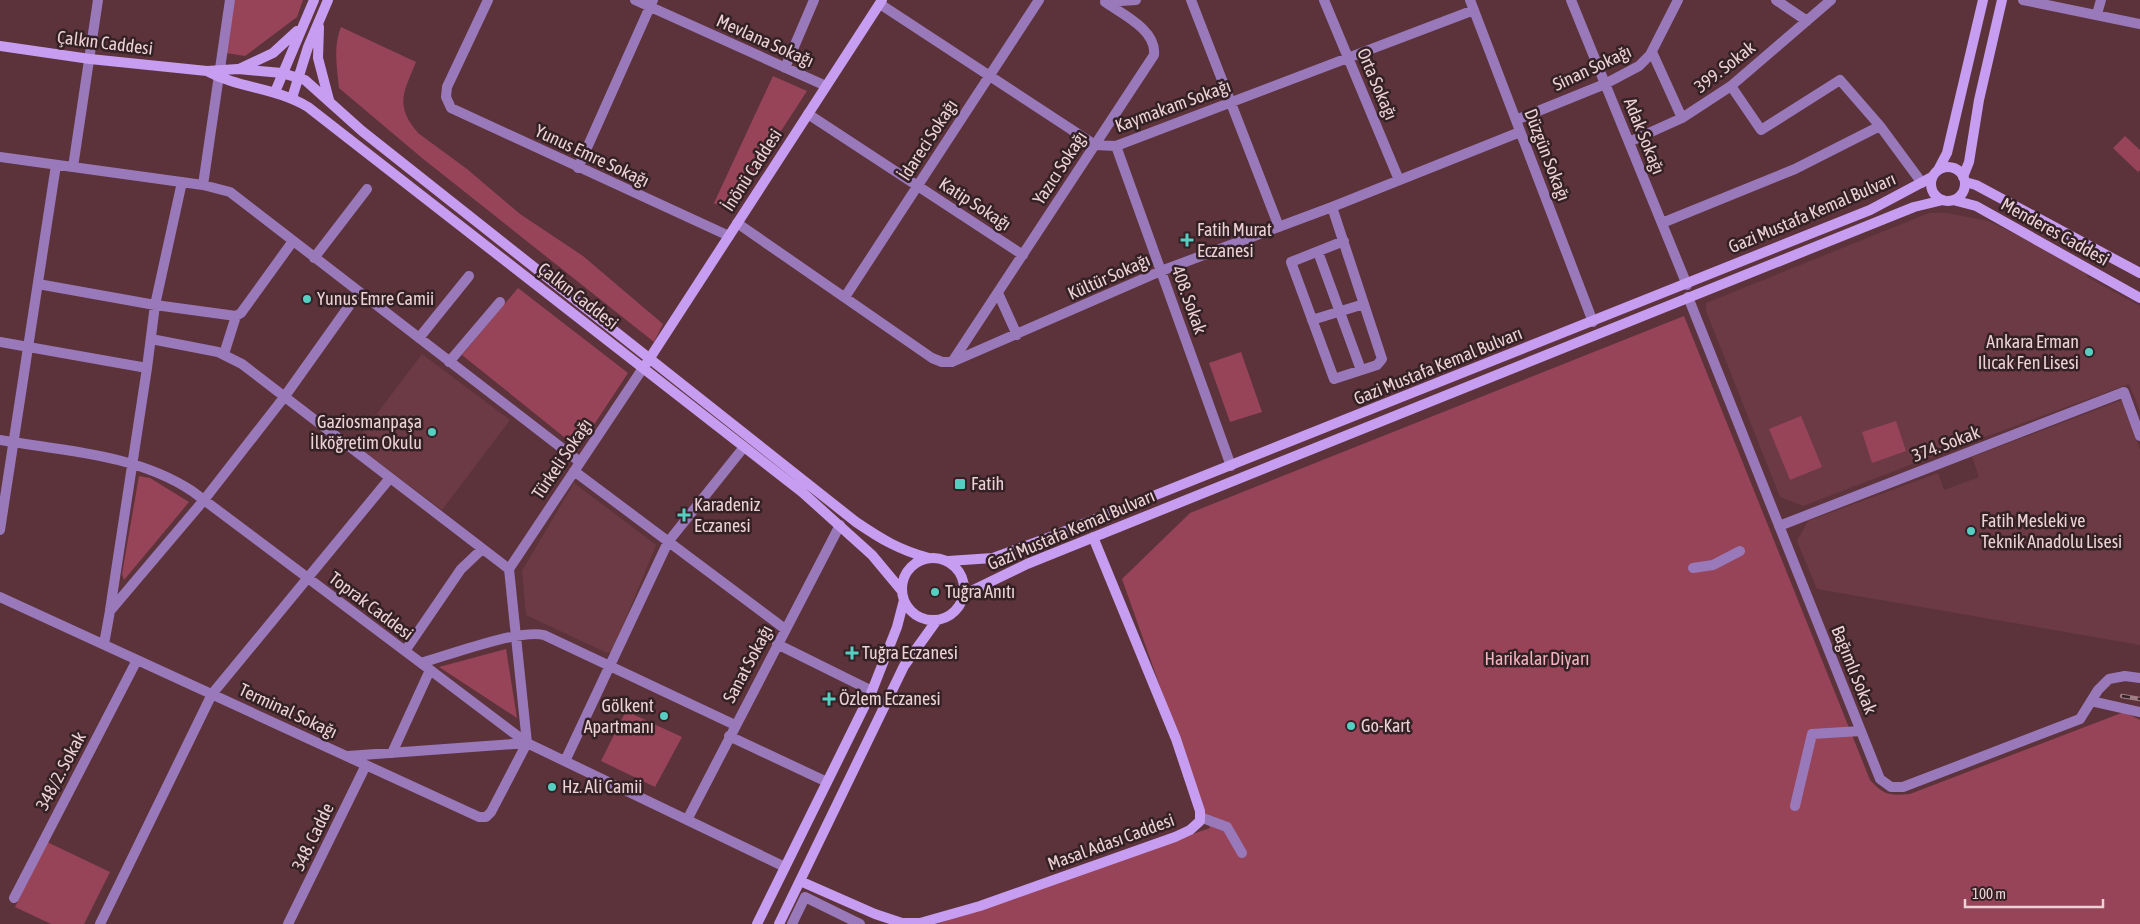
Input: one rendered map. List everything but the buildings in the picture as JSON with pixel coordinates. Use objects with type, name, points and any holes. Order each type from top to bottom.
[{"type":"main road","points":[[274,92],[314,0]]},
{"type":"main road","points":[[292,98],[319,19],[328,0]]},
{"type":"main road","points":[[1983,0],[1947,153],[1935,173],[1932,191],[1948,200],[1963,191],[1979,100],[2002,0]]},
{"type":"main road","name":"İnönü Caddesi","points":[[643,368],[881,2]]},
{"type":"main road","points":[[319,19],[318,58],[329,100]]},
{"type":"main road","name":"Çalkın Caddesi","points":[[0,46],[90,59],[220,74],[238,69],[273,53],[300,29]]},
{"type":"main road","name":"Çalkın Caddesi","points":[[238,69],[282,73],[305,80],[362,131],[856,522],[885,542],[928,558]]},
{"type":"main road","name":"Çalkın Caddesi","points":[[220,74],[229,82],[292,98],[328,122],[802,492],[872,556],[903,596]]},
{"type":"main road","points":[[1935,173],[1948,167],[1953,168],[1958,170],[1964,180]]},
{"type":"main road","name":"Gazi Mustafa Kemal Bulvarı","points":[[948,561],[993,558],[1053,536],[1870,210],[1922,183],[1935,173]]},
{"type":"main road","name":"Menderes Caddesi","points":[[1964,180],[2044,220],[2140,273]]},
{"type":"main road","name":"Gazi Mustafa Kemal Bulvarı","points":[[965,594],[1027,564],[1688,297],[1914,207],[1948,200]]},
{"type":"main road","name":"Menderes Caddesi","points":[[1948,200],[1976,206],[2140,298]]},
{"type":"main road","name":"Masal Adası Caddesi","points":[[800,881],[875,914],[902,923],[920,923],[980,906],[1175,837],[1190,830],[1200,821],[1200,810],[1176,739],[1093,537]]},
{"type":"main road","points":[[757,924],[872,691],[897,627],[906,573],[911,566],[928,558],[939,558],[948,561],[956,567],[962,575],[965,584],[965,594],[956,611],[947,617],[936,620],[926,620],[916,615],[903,596]]},
{"type":"main road","points":[[779,924],[904,666],[936,620]]},
{"type":"street","points":[[73,167],[98,0]]},
{"type":"street","points":[[203,185],[230,0]]},
{"type":"street","name":"Yunus Emre Sokağı","points":[[488,0],[447,87],[446,99],[450,106],[456,111],[578,168],[729,236]]},
{"type":"street","name":"Mevlana Sokağı","points":[[635,0],[652,3],[826,86]]},
{"type":"street","points":[[785,68],[814,0]]},
{"type":"street","name":"İdareci Sokağı","points":[[845,297],[1039,0]]},
{"type":"street","points":[[1104,1],[1136,0]]},
{"type":"street","points":[[1191,0],[1279,227]]},
{"type":"street","name":"Orta Sokağı","points":[[1324,0],[1399,180]]},
{"type":"street","name":"Düzgün Sokağı","points":[[1470,0],[1593,322]]},
{"type":"street","name":"Adak Sokağı","points":[[1570,0],[1687,284]]},
{"type":"street","name":"Sinan Sokağı","points":[[1516,120],[1605,84],[1639,66],[1652,52],[1678,0]]},
{"type":"street","points":[[1776,0],[1807,21]]},
{"type":"street","name":"399. Sokak","points":[[1629,142],[1682,118],[1731,86],[1831,0]]},
{"type":"street","points":[[2023,0],[2140,24]]},
{"type":"street","points":[[2097,14],[2101,0]]},
{"type":"street","name":"Yazıcı Sokağı","points":[[952,362],[1154,52],[1152,40],[1146,31],[1104,1]]},
{"type":"street","name":"Kaymakam Sokağı","points":[[881,2],[989,76],[1095,145],[1116,146],[1474,10]]},
{"type":"street","points":[[578,168],[652,3]]},
{"type":"street","points":[[1652,52],[1682,118]]},
{"type":"street","points":[[1731,86],[1761,130],[1840,80],[1880,126],[1922,183]]},
{"type":"street","name":"Katip Sokağı","points":[[808,114],[1023,255]]},
{"type":"street","points":[[1662,223],[1795,169],[1880,126]]},
{"type":"street","name":"Kültür Sokağı","points":[[952,362],[1161,272],[1332,207],[1520,132]]},
{"type":"street","name":"408. Sokak","points":[[1116,146],[1231,466]]},
{"type":"street","points":[[0,157],[203,185],[225,190],[235,195],[449,362],[668,542],[785,630]]},
{"type":"street","points":[[0,530],[56,165]]},
{"type":"street","points":[[104,644],[134,464],[155,305],[182,182]]},
{"type":"street","points":[[314,258],[367,189]]},
{"type":"street","points":[[1332,207],[1344,241],[1382,359],[1377,365],[1334,379],[1291,262],[1344,241]]},
{"type":"street","points":[[737,223],[932,358],[942,362],[952,362]]},
{"type":"street","points":[[38,284],[155,305],[236,316],[241,313],[294,242]]},
{"type":"street","points":[[1318,252],[1361,370]]},
{"type":"street","points":[[419,338],[469,276]]},
{"type":"street","points":[[110,611],[204,500],[285,396],[359,292]]},
{"type":"street","points":[[998,293],[1017,335]]},
{"type":"street","name":"Bağımlı Sokak","points":[[1688,297],[1880,779],[1891,787],[1903,787],[2080,719],[2098,690],[2109,679],[2125,676],[2140,678]]},
{"type":"street","points":[[449,362],[500,302]]},
{"type":"street","points":[[1312,320],[1364,304]]},
{"type":"street","points":[[224,354],[236,316]]},
{"type":"street","points":[[151,339],[224,354],[242,364],[481,550],[509,569],[527,743]]},
{"type":"street","points":[[0,342],[147,368]]},
{"type":"street","name":"Türkeli Sokağı","points":[[509,569],[643,368]]},
{"type":"street","name":"374. Sokak","points":[[1779,526],[2124,392],[2140,436]]},
{"type":"street","name":"Toprak Caddesi","points":[[0,440],[134,464],[168,476],[204,500],[421,663],[516,636],[535,633],[544,635],[735,725]]},
{"type":"street","points":[[565,762],[668,542],[744,447]]},
{"type":"street","points":[[100,924],[212,694],[390,478]]},
{"type":"street","name":"Sanat Sokağı","points":[[687,820],[840,525]]},
{"type":"street","points":[[405,651],[460,568],[481,550]]},
{"type":"street","points":[[1693,568],[1713,565],[1740,551]]},
{"type":"street","name":"Terminal Sokağı","points":[[1,599],[104,644],[479,817],[486,817],[491,812],[527,743]]},
{"type":"street","points":[[777,644],[872,691]]},
{"type":"street","name":"348/2. Sokak","points":[[14,898],[138,660]]},
{"type":"street","points":[[421,663],[527,743],[785,867]]},
{"type":"street","points":[[392,753],[430,670]]},
{"type":"street","points":[[2091,701],[2140,712]]},
{"type":"street","points":[[1795,806],[1812,734],[1861,731]]},
{"type":"street","points":[[729,736],[827,782]]},
{"type":"street","points":[[346,756],[527,743]]},
{"type":"street","name":"348. Cadde","points":[[288,924],[366,765]]},
{"type":"street","points":[[1200,817],[1227,827],[1242,852]]},
{"type":"street","points":[[792,924],[805,897],[860,924]]},
{"type":"shaded area","points":[[1929,213],[1948,213],[1988,221],[2088,269],[2087,277],[2140,306],[2140,411],[2129,384],[1803,506],[1780,497],[1706,311],[1706,303]]},
{"type":"shaded area","name":"Gaziosmanpaşa İlköğretim Okulu","points":[[422,354],[510,420],[442,510],[354,444]]},
{"type":"shaded area","name":"Fatih Mesleki ve Teknik Anadolu Lisesi","points":[[2122,400],[2140,450],[2140,645],[1817,589],[1797,541],[1808,521],[1938,473],[1944,490],[1979,477],[1972,457]]},
{"type":"shaded area","points":[[574,483],[656,545],[612,652],[607,653],[526,615],[522,571]]},
{"type":"green space","points":[[235,0],[303,0],[297,17],[245,56],[226,53]]},
{"type":"green space","points":[[341,27],[416,62],[405,90],[404,106],[406,114],[418,133],[467,169],[520,214],[583,256],[663,324],[654,342],[422,158],[339,88],[336,49]]},
{"type":"green space","points":[[773,76],[807,91],[729,211],[714,203]]},
{"type":"green space","points":[[2125,136],[2140,150],[2140,170],[2138,172],[2113,148]]},
{"type":"green space","points":[[518,288],[628,373],[580,446],[574,445],[462,355]]},
{"type":"green space","name":"Harikalar Diyarı","points":[[1684,316],[1870,780],[1883,792],[1897,795],[1910,794],[2124,712],[2140,720],[2140,924],[937,924],[1210,828],[1122,579],[1190,513]]},
{"type":"green space","points":[[1241,352],[1262,412],[1230,422],[1209,363]]},
{"type":"green space","points":[[1801,416],[1822,467],[1790,480],[1769,429]]},
{"type":"green space","points":[[1896,421],[1906,451],[1872,463],[1862,432]]},
{"type":"green space","points":[[139,476],[150,478],[189,502],[124,580],[122,574]]},
{"type":"green space","points":[[506,649],[517,718],[439,667]]},
{"type":"green space","points":[[626,711],[682,737],[655,787],[601,761]]},
{"type":"green space","points":[[47,842],[110,872],[84,924],[51,924],[15,907]]},
{"type":"railway","points":[[2122,696],[2140,699]]},
{"type":"place","name":"Fatih Murat Eczanesi","points":[[1187,240]]},
{"type":"place","name":"Yunus Emre Camii","points":[[307,299]]},
{"type":"place","name":"Ankara Erman Ilıcak Fen Lisesi","points":[[2089,352]]},
{"type":"place","name":"Gaziosmanpaşa İlköğretim Okulu","points":[[432,432]]},
{"type":"place","name":"Fatih","points":[[960,484]]},
{"type":"place","name":"Karadeniz Eczanesi","points":[[684,515]]},
{"type":"place","name":"Fatih Mesleki ve Teknik Anadolu Lisesi","points":[[1971,531]]},
{"type":"place","name":"Tuğra Anıtı","points":[[935,592]]},
{"type":"place","name":"Tuğra Eczanesi","points":[[852,653]]},
{"type":"place","name":"Özlem Eczanesi","points":[[829,699]]},
{"type":"place","name":"Gölkent Apartmanı","points":[[664,716]]},
{"type":"place","name":"Go-Kart","points":[[1351,726]]},
{"type":"place","name":"Hz. Ali Camii","points":[[552,787]]}]
